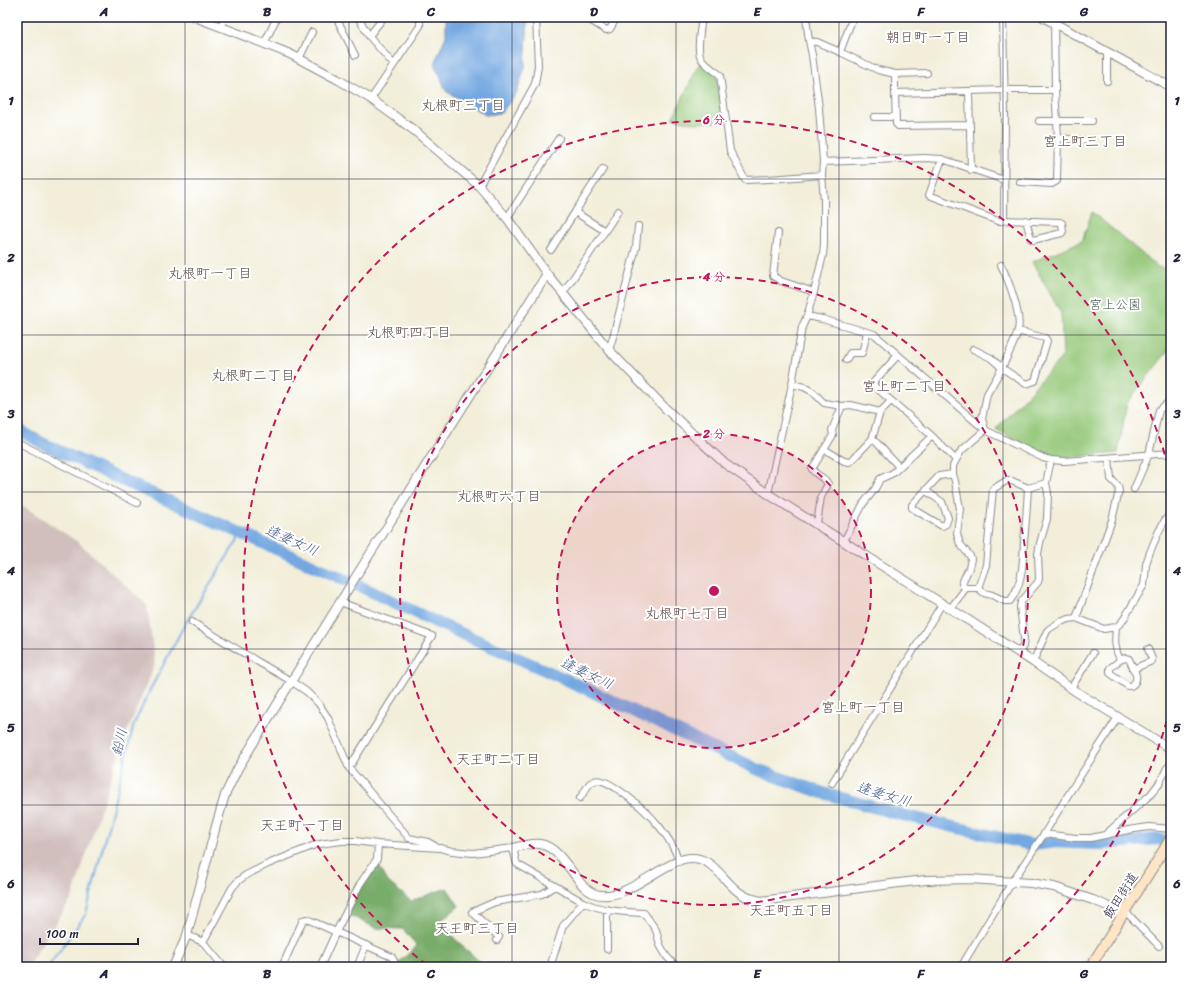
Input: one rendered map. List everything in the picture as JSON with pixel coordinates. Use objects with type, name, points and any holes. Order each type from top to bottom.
[{"type":"main road","name":"飯田街道","points":[[1090,967],[1171,837]]},
{"type":"street","points":[[222,27],[224,17]]},
{"type":"street","points":[[264,44],[277,17]]},
{"type":"street","points":[[336,17],[355,55]]},
{"type":"street","points":[[358,17],[369,36],[394,65]]},
{"type":"street","points":[[369,36],[384,17]]},
{"type":"street","points":[[371,99],[420,26],[420,17]]},
{"type":"street","points":[[479,186],[535,84],[538,66],[536,17]]},
{"type":"street","points":[[587,18],[606,30],[610,29],[617,17]]},
{"type":"street","points":[[702,17],[699,44],[700,56],[720,75],[730,151],[745,180],[822,175]]},
{"type":"street","points":[[768,494],[792,384],[802,327],[814,292],[823,255],[824,244],[823,162],[818,97],[806,17]]},
{"type":"street","points":[[840,52],[853,17]]},
{"type":"street","points":[[1003,17],[1004,220]]},
{"type":"street","points":[[1043,17],[1054,20],[1107,52],[1171,87]]},
{"type":"street","points":[[198,18],[299,59],[371,99],[415,131],[479,186],[507,218],[547,274],[609,350],[664,408],[724,463],[768,494],[1019,653],[1071,688],[1171,749]]},
{"type":"street","points":[[1020,182],[1052,184],[1057,181],[1058,138],[1055,90],[1054,20]]},
{"type":"street","points":[[299,59],[312,32]]},
{"type":"street","points":[[809,41],[817,42],[878,70],[895,74],[927,73]]},
{"type":"street","points":[[1107,52],[1107,81]]},
{"type":"street","points":[[895,74],[896,124],[898,126],[969,125]]},
{"type":"street","points":[[895,93],[1055,90]]},
{"type":"street","points":[[969,91],[971,170]]},
{"type":"street","points":[[874,117],[896,117]]},
{"type":"street","points":[[1039,121],[1092,121]]},
{"type":"street","points":[[507,218],[558,138]]},
{"type":"street","points":[[1058,138],[1092,141]]},
{"type":"street","points":[[823,162],[916,158],[942,159],[1004,180]]},
{"type":"street","points":[[942,159],[929,195],[998,221],[1026,220],[1060,222],[1062,223],[1063,232],[1033,240],[1031,239],[1026,220]]},
{"type":"street","points":[[552,250],[603,169]]},
{"type":"street","points":[[563,293],[618,211]]},
{"type":"street","points":[[575,212],[605,231]]},
{"type":"street","points":[[609,350],[614,337],[636,247],[638,226]]},
{"type":"street","points":[[778,233],[772,276],[781,281],[814,292]]},
{"type":"street","points":[[985,430],[982,419],[987,394],[1002,368],[1018,331],[1020,322],[1007,277],[1000,265]]},
{"type":"street","points":[[173,967],[187,936],[225,795],[238,768],[342,598],[547,274]]},
{"type":"street","points":[[807,316],[874,334],[985,430],[1043,458],[1052,460],[1109,458],[1171,453]]},
{"type":"street","points":[[973,348],[991,358],[1002,368],[1026,384],[1035,381],[1047,342],[1045,338],[1018,331]]},
{"type":"street","points":[[846,360],[850,353],[862,353],[867,332]]},
{"type":"street","points":[[898,355],[872,384],[932,436],[956,460]]},
{"type":"street","points":[[792,384],[804,387],[813,392],[824,403],[842,406],[851,405],[880,412]]},
{"type":"street","points":[[1134,489],[1149,454],[1159,410],[1171,400]]},
{"type":"street","points":[[824,449],[844,461],[849,462],[872,439],[880,412],[891,401]]},
{"type":"street","points":[[817,524],[821,497],[828,484],[826,480],[814,473],[812,469],[833,435],[832,430],[842,406]]},
{"type":"street","points":[[985,430],[960,451],[953,466],[953,474],[960,508],[957,534],[960,544],[971,559],[969,568],[962,583],[966,588],[978,588],[984,593],[1006,601],[1010,601],[1012,598],[1022,573],[1028,488]]},
{"type":"street","points":[[844,541],[863,504],[875,489],[880,479],[893,473],[932,436]]},
{"type":"street","points":[[872,439],[899,467]]},
{"type":"street","points":[[17,442],[137,503]]},
{"type":"street","points":[[1076,618],[1112,520],[1119,491],[1118,486],[1111,479],[1109,458]]},
{"type":"street","points":[[1019,653],[1023,646],[1024,639],[1020,607],[1021,602],[1039,579],[1038,554],[1047,519],[1048,493],[1046,484],[1052,460]]},
{"type":"street","points":[[926,491],[942,502],[948,518],[946,524],[942,526],[912,508],[912,505],[939,476],[953,474]]},
{"type":"street","points":[[978,588],[986,565],[993,489],[1006,481],[1012,481],[1028,488],[1046,484]]},
{"type":"street","points":[[1033,662],[1049,629],[1065,620],[1076,618],[1104,630],[1116,627],[1122,622],[1144,585],[1146,577],[1146,564],[1150,552],[1162,527],[1171,513]]},
{"type":"street","points":[[950,609],[966,588]]},
{"type":"street","points":[[342,598],[432,636],[349,768]]},
{"type":"street","points":[[832,783],[942,604]]},
{"type":"street","points":[[192,622],[307,692],[320,704],[328,718],[349,768],[409,838],[428,842],[440,848]]},
{"type":"street","points":[[1116,627],[1115,643],[1120,660]]},
{"type":"street","points":[[1133,669],[1152,661],[1148,649]]},
{"type":"street","points":[[1071,688],[1092,653]]},
{"type":"street","points":[[1126,658],[1129,659],[1137,678],[1131,686],[1128,686],[1110,673],[1110,668],[1120,660],[1126,658]]},
{"type":"street","points":[[961,967],[1012,882],[1043,836],[1118,717]]},
{"type":"street","points":[[1106,834],[1151,794],[1171,764]]},
{"type":"street","points":[[580,798],[590,783],[602,780],[609,784],[633,800],[660,827],[679,861]]},
{"type":"street","points":[[1043,836],[1091,838],[1148,827],[1171,829]]},
{"type":"street","points":[[203,942],[232,888],[246,875],[268,864],[315,845],[342,841],[355,841],[440,848],[473,853],[540,844],[556,852],[583,886],[592,892],[611,895],[624,890],[679,861],[696,858],[705,861],[715,868],[734,888],[743,895],[751,899],[761,900],[926,880],[970,879],[1043,885],[1054,887],[1093,900],[1124,913],[1159,946]]},
{"type":"street","points":[[320,967],[360,884],[378,859],[378,844]]},
{"type":"street","points":[[513,848],[517,864],[582,902],[618,912],[644,913],[656,930],[660,945],[667,957],[677,967]]},
{"type":"street","points":[[497,940],[499,937],[472,912],[495,902],[542,894],[555,886]]},
{"type":"street","points":[[550,967],[563,926],[582,902]]},
{"type":"street","points":[[607,909],[607,949]]},
{"type":"street","points":[[282,967],[303,920],[307,919],[392,956],[395,962],[393,967]]},
{"type":"street","points":[[187,936],[203,942],[224,967]]},
{"type":"street","points":[[357,967],[366,945]]},
{"type":"shaded area","points":[[17,502],[78,542],[147,605],[155,664],[122,744],[72,898],[27,967],[17,967]]},
{"type":"green space","points":[[700,62],[717,76],[722,122],[692,123],[673,118]]},
{"type":"green space","name":"宮上公園","points":[[1092,212],[1158,267],[1171,270],[1171,347],[1127,403],[1118,453],[1058,458],[1023,444],[996,429],[1063,356],[1061,313],[1032,262],[1082,241]]},
{"type":"green space","points":[[378,864],[388,882],[411,901],[447,888],[459,906],[442,920],[454,938],[480,962],[477,967],[396,967],[397,964],[417,946],[403,929],[376,928],[347,914],[362,883]]},
{"type":"water","points":[[446,17],[528,17],[525,67],[517,92],[501,113],[486,115],[446,91],[440,75],[435,68],[437,57],[446,36]]},
{"type":"waterway","name":"逢妻女川","points":[[17,429],[40,442],[115,477],[565,679],[759,770],[800,785],[894,813],[1032,845],[1058,842],[1101,844],[1158,839],[1171,843]]},
{"type":"waterway","name":"鉛川","points":[[48,967],[86,914],[134,724],[185,624],[242,533]]},
{"type":"district","name":"朝日町一丁目","points":[[928,37]]},
{"type":"district","name":"丸根町三丁目","points":[[463,105]]},
{"type":"district","name":"宮上町三丁目","points":[[1085,141]]},
{"type":"district","name":"丸根町一丁目","points":[[210,273]]},
{"type":"district","name":"丸根町四丁目","points":[[409,332]]},
{"type":"district","name":"丸根町二丁目","points":[[253,375]]},
{"type":"district","name":"宮上町二丁目","points":[[904,386]]},
{"type":"district","name":"丸根町六丁目","points":[[499,496]]},
{"type":"district","name":"丸根町七丁目","points":[[687,613]]},
{"type":"district","name":"宮上町一丁目","points":[[863,707]]},
{"type":"district","name":"天王町二丁目","points":[[498,759]]},
{"type":"district","name":"天王町一丁目","points":[[302,825]]},
{"type":"district","name":"天王町五丁目","points":[[791,910]]},
{"type":"district","name":"天王町三丁目","points":[[477,928]]}]
